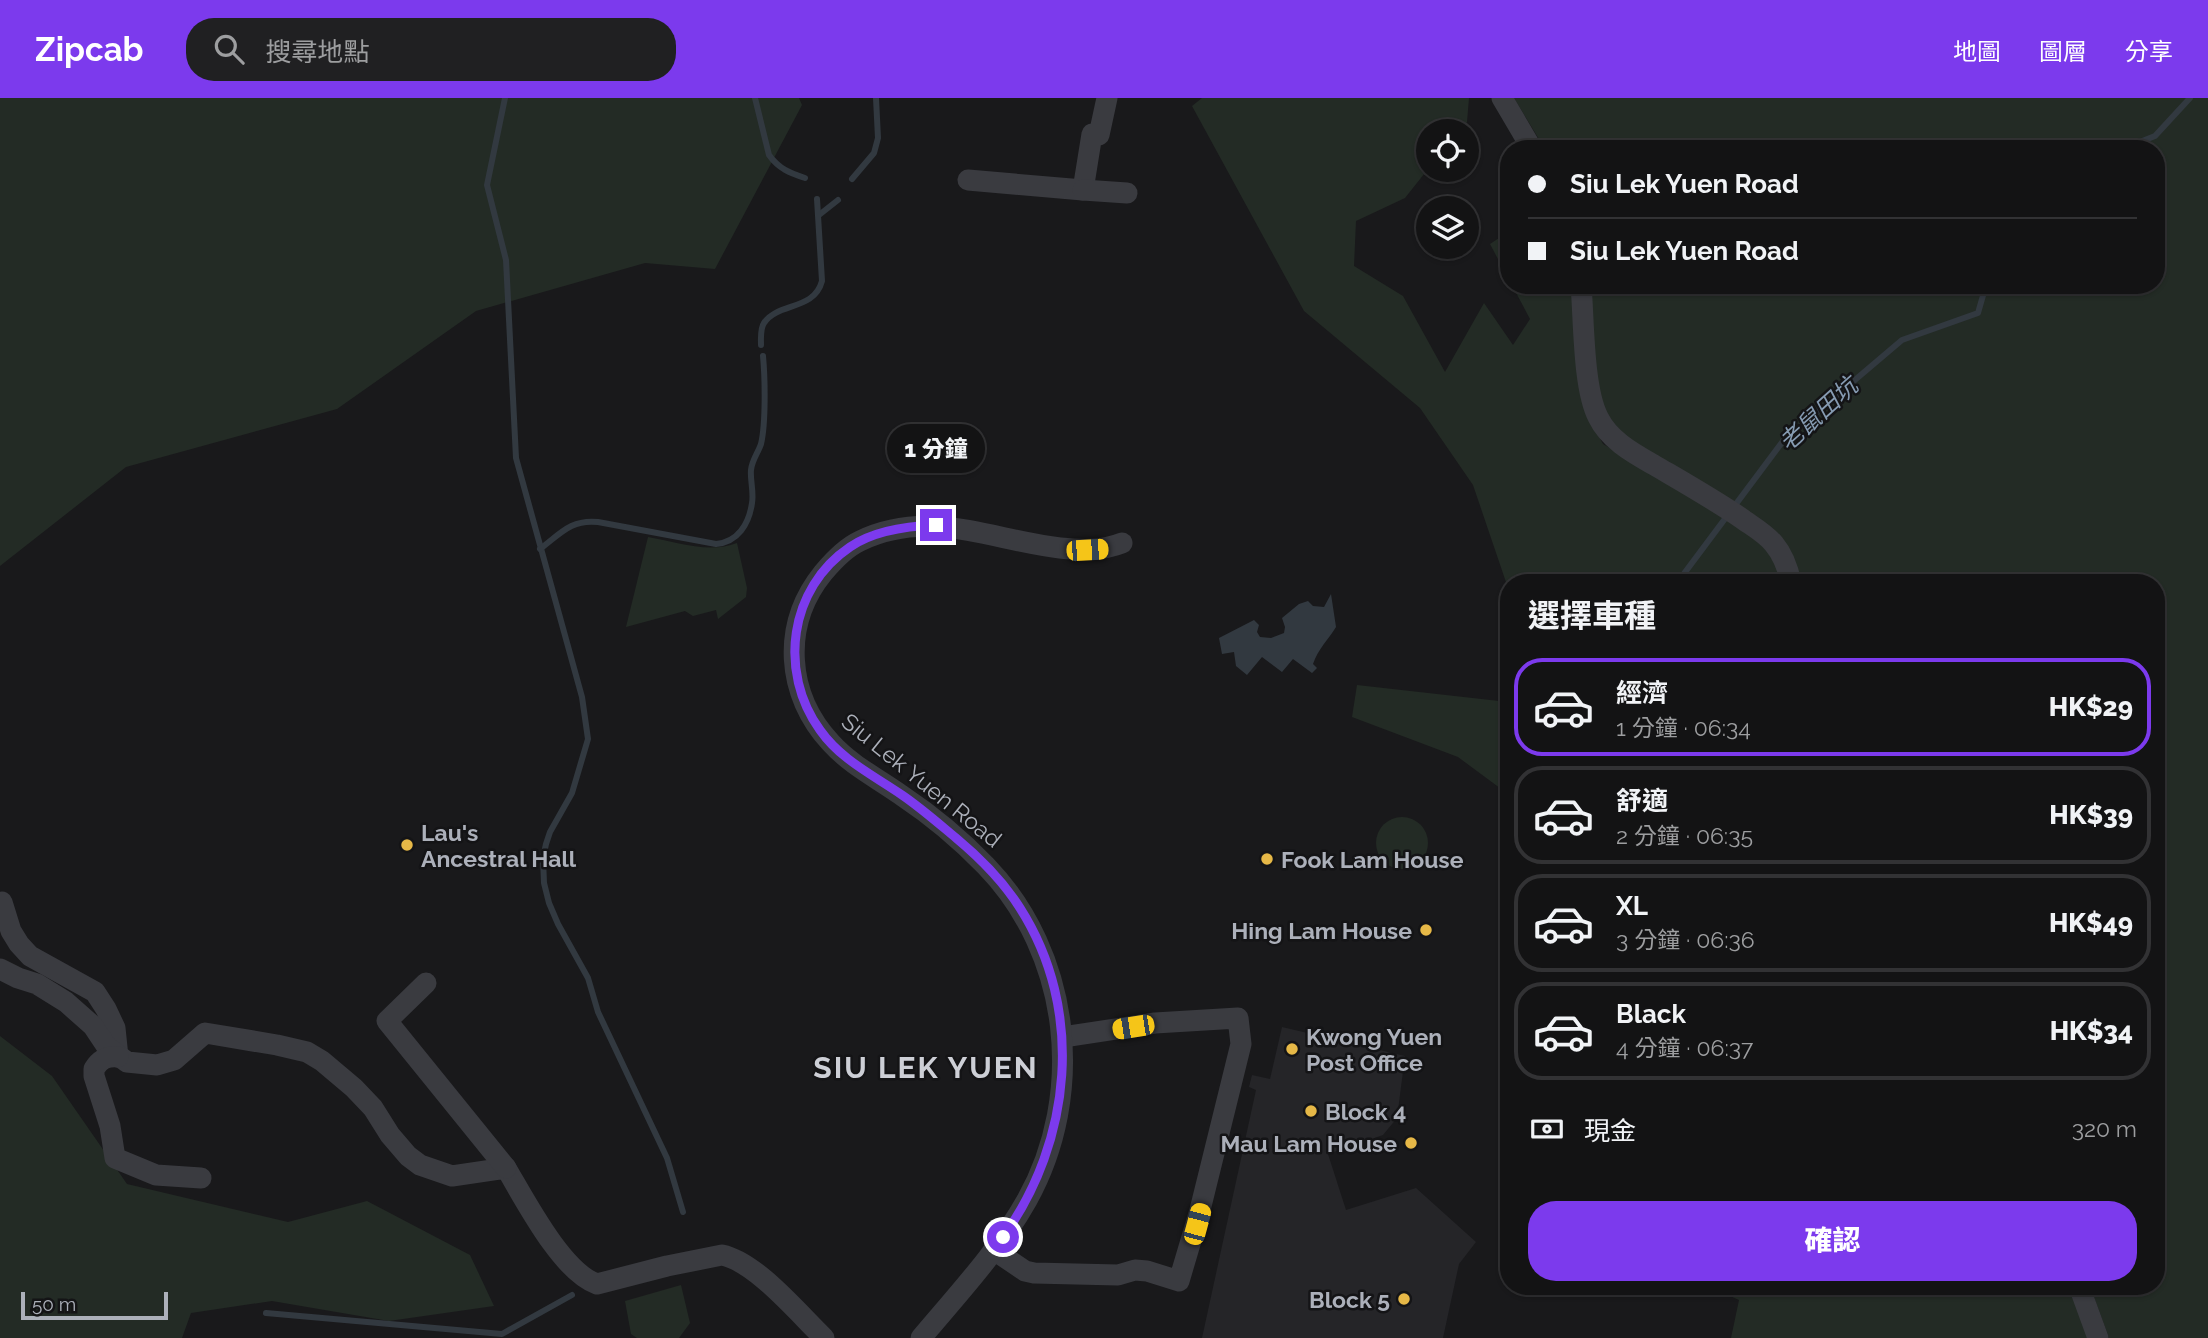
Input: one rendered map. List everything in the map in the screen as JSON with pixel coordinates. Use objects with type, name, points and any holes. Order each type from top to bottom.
[{"type":"street","points":[[1083,190],[1093,134],[1099,135],[1107,98]]},
{"type":"street","points":[[1502,98],[1527,140]]},
{"type":"street","points":[[968,180],[1127,193]]},
{"type":"street","points":[[1582,294],[1591,396],[1597,417],[1606,431],[1632,453],[1699,491],[1762,532],[1782,554],[1789,574]]},
{"type":"street","name":"Siu Lek Yuen Road","points":[[921,1338],[993,1250],[1028,1198],[1052,1136],[1063,1074],[1063,1037],[1045,959],[1034,933],[1014,899],[958,839],[902,795],[855,765],[820,731],[803,699],[798,680],[794,635],[814,586],[844,551],[861,540],[911,527],[936,525],[1035,545],[1071,549],[1104,549],[1122,543]]},
{"type":"street","points":[[2,902],[12,931],[30,957],[96,992],[115,1028],[118,1057]]},
{"type":"street","points":[[0,969],[37,984],[66,1002],[93,1026],[107,1047],[127,1062],[157,1065],[174,1060],[205,1033],[307,1052],[354,1088],[373,1108],[390,1135],[408,1156],[420,1165],[452,1177],[506,1168]]},
{"type":"street","points":[[426,983],[387,1021],[506,1168],[552,1242],[577,1272],[597,1284],[722,1255],[737,1259],[751,1268],[824,1338]]},
{"type":"street","points":[[993,1250],[1025,1271],[1034,1273],[1118,1275],[1135,1270],[1179,1281],[1200,1210],[1241,1044],[1238,1018],[1155,1023],[1063,1037]]},
{"type":"street","points":[[118,1057],[111,1056],[102,1060],[94,1069],[110,1126],[115,1158],[156,1175],[201,1178]]},
{"type":"street","points":[[2082,1295],[2098,1338]]},
{"type":"shaded area","points":[[0,98],[799,98],[802,105],[715,269],[645,263],[476,311],[337,409],[126,467],[0,566]]},
{"type":"shaded area","points":[[1202,98],[1469,98],[1467,119],[1416,119],[1418,182],[1405,198],[1356,221],[1354,266],[1403,296],[1445,372],[1484,303],[1513,345],[1530,319],[1517,294],[1575,294],[1585,412],[1603,444],[1723,515],[1770,552],[1779,574],[1503,574],[1473,485],[1420,408],[1304,311],[1192,106]]},
{"type":"shaded area","points":[[1514,98],[2208,98],[2208,1338],[2109,1338],[2093,1295],[2165,1295],[2165,574],[1796,574],[1795,563],[1611,428],[1595,384],[1590,294],[2165,294],[2165,140],[1540,140]]},
{"type":"shaded area","points":[[1500,237],[1500,263],[1490,244]]},
{"type":"shaded area","points":[[648,537],[704,547],[737,543],[747,588],[746,597],[718,619],[716,610],[693,616],[685,611],[626,627]]},
{"type":"shaded area","points":[[1331,594],[1336,627],[1318,654],[1313,664],[1317,668],[1312,673],[1293,659],[1282,672],[1262,657],[1247,675],[1236,666],[1234,652],[1222,654],[1219,638],[1254,620],[1259,625],[1257,632],[1260,637],[1271,638],[1284,633],[1282,618],[1299,604],[1308,601],[1313,606],[1324,607]]},
{"type":"shaded area","points":[[1357,685],[1500,701],[1500,788],[1458,757],[1352,717]]},
{"type":"shaded area","points":[[1402,817],[1412,819],[1420,825],[1426,833],[1426,853],[1420,861],[1412,867],[1402,869],[1392,867],[1384,861],[1378,853],[1376,843],[1378,833],[1384,825],[1392,819]]},
{"type":"shaded area","points":[[1282,1027],[1405,1056],[1397,1118],[1383,1135],[1328,1154],[1346,1210],[1416,1188],[1476,1242],[1459,1264],[1443,1338],[1202,1338],[1256,1090],[1249,1087],[1252,1075],[1270,1079]]},
{"type":"shaded area","points":[[0,1036],[52,1076],[127,1184],[288,1222],[367,1201],[470,1255],[494,1306],[389,1321],[272,1301],[191,1313],[182,1338],[0,1338]]},
{"type":"shaded area","points":[[681,1285],[690,1323],[679,1338],[637,1338],[631,1334],[625,1301]]},
{"type":"shaded area","points":[[1728,1295],[2073,1295],[2089,1338],[1731,1338],[1739,1300]]},
{"type":"waterway","points":[[505,98],[487,185],[506,260],[516,458],[582,697],[588,739],[572,793],[546,844],[543,858],[544,883],[558,924],[588,978],[598,1012],[667,1158],[683,1212]]},
{"type":"waterway","points":[[755,98],[769,155],[785,170],[805,178]]},
{"type":"waterway","points":[[852,179],[874,153],[878,138],[876,98]]},
{"type":"waterway","name":"老鼠田坑","points":[[2145,140],[2155,136],[2190,98]]},
{"type":"waterway","points":[[761,345],[762,328],[770,316],[812,297],[822,281],[817,199]]},
{"type":"waterway","points":[[819,215],[838,200]]},
{"type":"waterway","name":"老鼠田坑","points":[[1684,574],[1783,441],[1902,340],[1978,313],[1983,294]]},
{"type":"waterway","points":[[540,549],[573,525],[589,522],[716,544],[736,536],[745,525],[750,511],[753,495],[751,470],[763,435],[763,356]]},
{"type":"waterway","points":[[266,1313],[502,1334],[572,1295]]},
{"type":"place","name":"Lau's Ancestral Hall","points":[[407,845]]},
{"type":"place","name":"Fook Lam House","points":[[1267,859]]},
{"type":"place","name":"Hing Lam House","points":[[1426,930]]},
{"type":"place","name":"Kwong Yuen Post Office","points":[[1292,1049]]},
{"type":"place","name":"Block 4","points":[[1311,1111]]},
{"type":"place","name":"Mau Lam House","points":[[1411,1143]]},
{"type":"place","name":"Block 5","points":[[1404,1299]]},
{"type":"district","name":"SIU LEK YUEN","points":[[926,1067]]},
{"type":"route","points":[[936,525],[922,525],[873,536],[851,545],[838,557],[820,577],[801,612],[794,635],[795,662],[806,708],[828,741],[855,765],[902,795],[958,839],[985,865],[1020,907],[1045,959],[1063,1037],[1060,1097],[1052,1136],[1036,1181],[1003,1237]]}]
